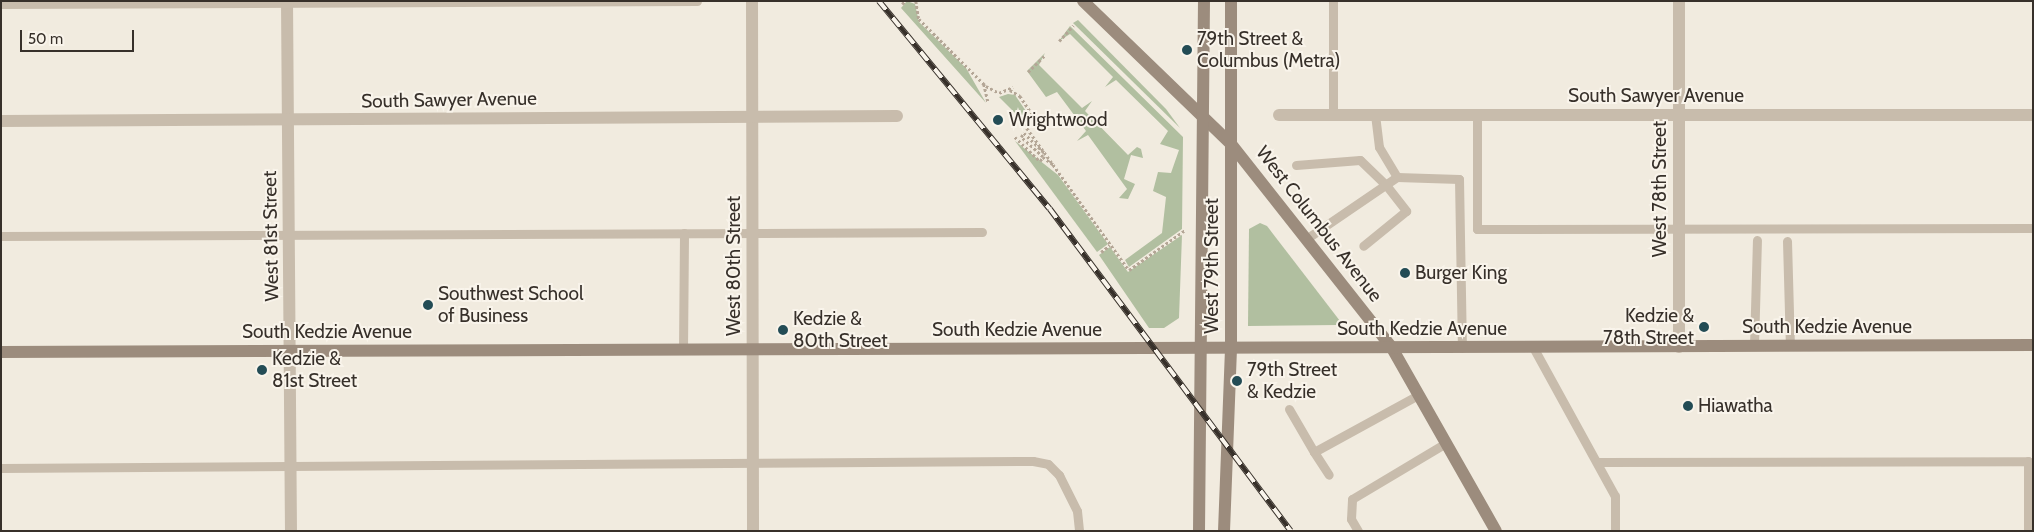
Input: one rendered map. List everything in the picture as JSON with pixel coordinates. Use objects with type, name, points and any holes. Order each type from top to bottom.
[{"type":"main road","name":"West Columbus Avenue","points":[[1083,1],[1231,144],[1392,348],[1496,531]]},
{"type":"main road","name":"West 79th Street","points":[[1199,531],[1206,119],[1204,1]]},
{"type":"main road","name":"West 79th Street","points":[[1224,531],[1231,349],[1231,1]]},
{"type":"main road","name":"South Kedzie Avenue","points":[[1,352],[2033,345]]},
{"type":"street","name":"West 80th Street","points":[[752,1],[753,531]]},
{"type":"street","name":"West 78th Street","points":[[1678,1],[1679,347]]},
{"type":"street","name":"West 81st Street","points":[[287,2],[291,351],[290,531]]},
{"type":"street","name":"South Sawyer Avenue","points":[[1279,115],[2033,115]]},
{"type":"street","name":"South Sawyer Avenue","points":[[1,121],[897,116]]},
{"type":"lane","points":[[1,4],[697,1]]},
{"type":"lane","points":[[1333,1],[1334,116]]},
{"type":"lane","points":[[1477,115],[1477,229],[2033,228]]},
{"type":"lane","points":[[1375,116],[1379,147],[1398,177]]},
{"type":"lane","points":[[1296,165],[1360,160],[1386,185],[1406,211],[1363,246]]},
{"type":"lane","points":[[1306,239],[1398,177],[1459,179],[1462,348]]},
{"type":"lane","points":[[1,236],[982,232]]},
{"type":"lane","points":[[683,350],[684,233]]},
{"type":"lane","points":[[1754,346],[1757,240]]},
{"type":"lane","points":[[1787,241],[1790,346]]},
{"type":"lane","points":[[1534,347],[1616,496],[1615,531]]},
{"type":"lane","points":[[1314,452],[1418,395]]},
{"type":"lane","points":[[1289,409],[1329,475]]},
{"type":"lane","points":[[1358,531],[1350,512],[1352,499],[1446,443]]},
{"type":"lane","points":[[1,468],[753,464],[1033,460],[1048,464],[1059,474],[1076,511],[1079,531]]},
{"type":"lane","points":[[1597,462],[2028,461],[2028,531]]},
{"type":"path","points":[[902,4],[905,1]]},
{"type":"path","points":[[916,1],[920,19],[984,84],[999,93],[1011,89],[1020,96],[1034,117],[1024,124],[1056,166],[1128,270],[1185,230]]},
{"type":"path","points":[[1059,41],[1073,26]]},
{"type":"path","points":[[1028,72],[1046,54]]},
{"type":"path","points":[[984,84],[988,102]]},
{"type":"path","points":[[1047,154],[1024,133],[1021,137],[1043,158],[1056,166]]},
{"type":"path","points":[[1015,137],[1040,161],[1043,158]]},
{"type":"path","points":[[1101,252],[1110,245]]},
{"type":"green space","points":[[907,1],[915,4],[919,22],[966,68],[986,103],[901,8]]},
{"type":"green space","points":[[1078,20],[1166,109],[1180,128],[1073,23]]},
{"type":"green space","points":[[1070,26],[1183,137],[1182,229],[1129,267],[1125,260],[1162,233],[1166,197],[1153,191],[1158,172],[1171,173],[1179,150],[1160,144],[1168,131],[1116,80],[1105,87],[1113,77],[1070,34],[1059,41]]},
{"type":"green space","points":[[1045,53],[1039,65],[1082,108],[1092,101],[1085,111],[1128,155],[1137,147],[1141,149],[1143,158],[1131,155],[1124,179],[1135,184],[1128,199],[1119,198],[1127,189],[1088,135],[1077,141],[1086,131],[1057,92],[1046,97],[1027,71]]},
{"type":"green space","points":[[1008,94],[1015,95],[1030,117],[1020,124],[1020,118],[999,97]]},
{"type":"green space","points":[[1015,141],[1058,175],[1108,244],[1097,252]]},
{"type":"green space","points":[[1260,223],[1267,226],[1340,321],[1337,325],[1248,326],[1249,229]]},
{"type":"green space","points":[[1182,235],[1179,318],[1164,328],[1149,328],[1099,255],[1110,247],[1128,272]]},
{"type":"railway","points":[[879,1],[1050,209],[1291,531]]},
{"type":"place","name":"79th Street & Columbus (Metra)","points":[[1187,50]]},
{"type":"place","name":"Wrightwood","points":[[998,120]]},
{"type":"place","name":"Burger King","points":[[1405,273]]},
{"type":"place","name":"Southwest School of Business","points":[[428,305]]},
{"type":"place","name":"Kedzie & 78th Street","points":[[1704,327]]},
{"type":"place","name":"Kedzie & 80th Street","points":[[783,330]]},
{"type":"place","name":"Kedzie & 81st Street","points":[[262,370]]},
{"type":"place","name":"79th Street & Kedzie","points":[[1237,381]]},
{"type":"place","name":"Hiawatha","points":[[1688,406]]}]
